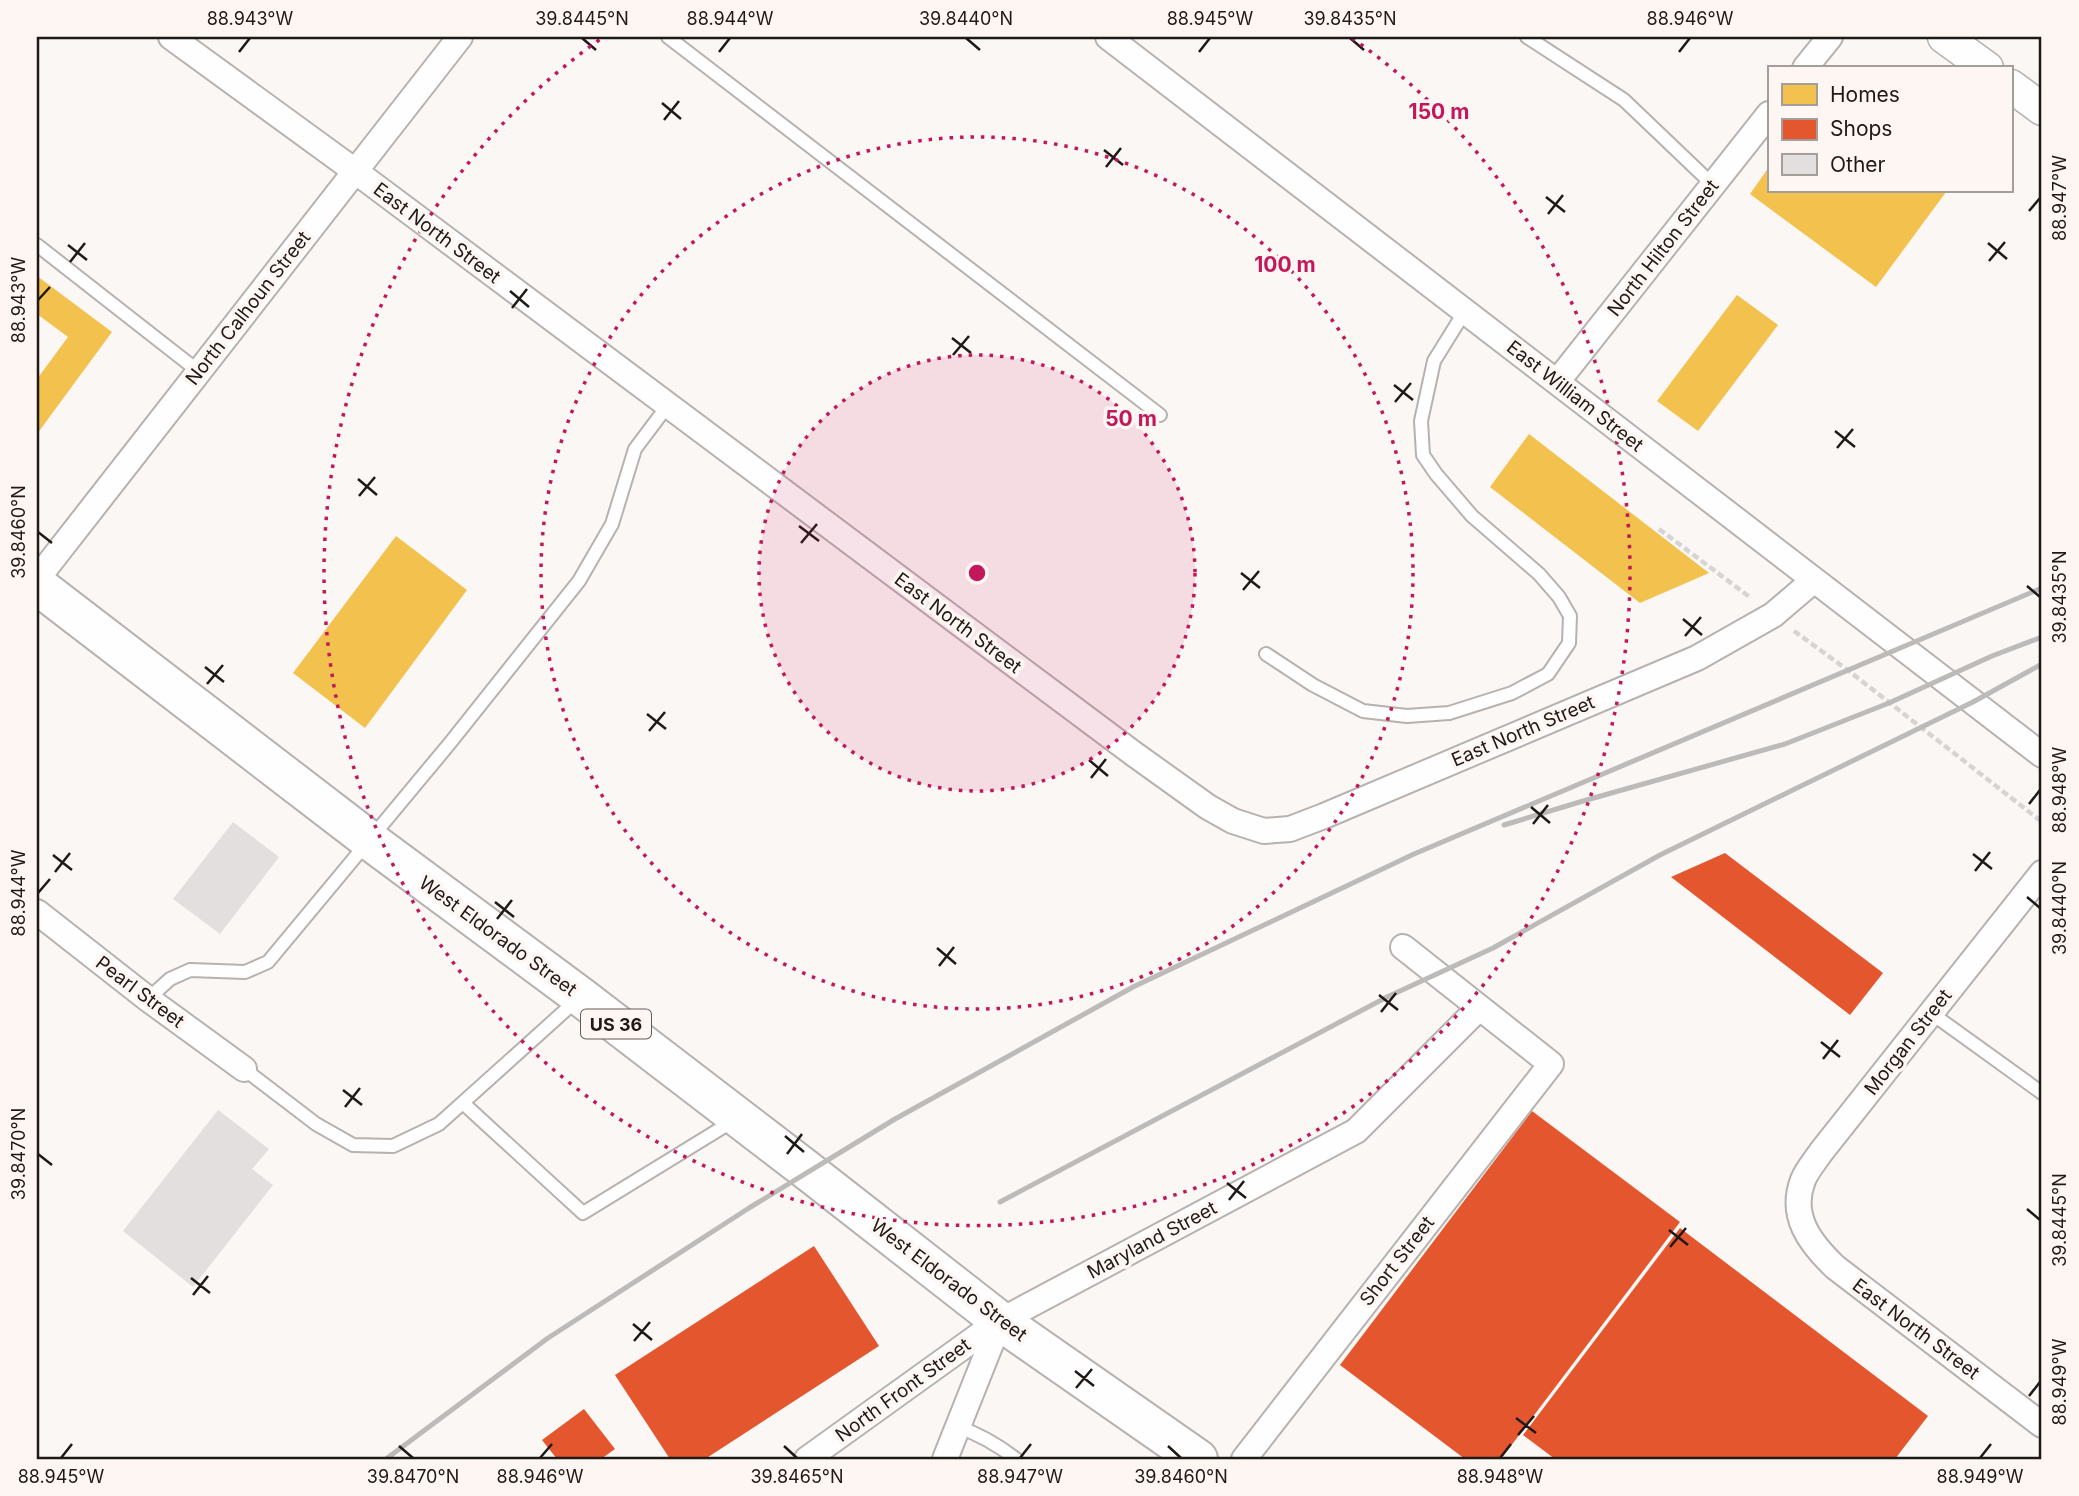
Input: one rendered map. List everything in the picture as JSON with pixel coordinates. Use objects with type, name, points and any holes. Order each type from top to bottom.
[{"type":"main road","name":"West Eldorado Street","points":[[37,585],[369,840],[581,997],[1000,1321],[1198,1459]]},
{"type":"street","name":"East North Street","points":[[171,37],[355,171],[1122,746],[1208,807],[1233,821],[1264,831],[1290,829],[1324,816],[1697,658],[1773,615],[1814,580]]},
{"type":"street","name":"North Calhoun Street","points":[[37,579],[460,37]]},
{"type":"street","name":"East William Street","points":[[1108,37],[2042,755]]},
{"type":"street","points":[[1807,66],[1830,37]]},
{"type":"street","points":[[1944,37],[1984,66]]},
{"type":"street","points":[[2012,87],[2042,109]]},
{"type":"street","name":"North Hilton Street","points":[[1557,382],[1768,115]]},
{"type":"street","name":"Morgan Street","points":[[1801,1222],[1798,1199],[1804,1178],[1821,1152],[2042,873]]},
{"type":"street","name":"Pearl Street","points":[[37,912],[148,999],[244,1069]]},
{"type":"street","points":[[1403,947],[1479,1008]]},
{"type":"street","name":"Short Street","points":[[1244,1459],[1551,1064],[1479,1008]]},
{"type":"street","name":"Maryland Street","points":[[1000,1321],[1356,1131],[1479,1008]]},
{"type":"street","name":"East North Street","points":[[1801,1222],[1815,1247],[1835,1267],[2042,1425]]},
{"type":"street","points":[[945,1459],[1000,1321]]},
{"type":"street","name":"North Front Street","points":[[807,1459],[1000,1321]]},
{"type":"lane","points":[[668,37],[1160,415]]},
{"type":"lane","points":[[1527,37],[1624,100],[1713,186]]},
{"type":"lane","points":[[37,245],[198,371]]},
{"type":"lane","points":[[1266,654],[1313,685],[1363,711],[1407,716],[1449,713],[1512,693],[1548,674],[1569,643],[1570,616],[1559,597],[1539,574],[1472,516],[1423,455],[1421,421],[1434,362],[1465,311]]},
{"type":"lane","points":[[148,999],[170,979],[190,970],[245,972],[268,962],[450,743],[579,581],[612,524],[635,449],[668,405]]},
{"type":"lane","points":[[244,1069],[316,1124],[353,1145],[393,1146],[439,1124],[581,997]]},
{"type":"lane","points":[[1931,1013],[2042,1093]]},
{"type":"lane","points":[[463,1103],[583,1213],[738,1118]]},
{"type":"lane","points":[[958,1427],[976,1433],[1016,1459]]},
{"type":"path","points":[[1659,529],[1849,671],[2042,822]]},
{"type":"building: Homes","points":[[1768,168],[1768,192],[1946,192],[1876,287],[1750,194]]},
{"type":"building: Homes","points":[[37,276],[112,332],[37,434],[37,379],[68,337],[37,314]]},
{"type":"building: Homes","points":[[1737,295],[1778,325],[1698,431],[1657,401]]},
{"type":"building: Homes","points":[[1529,434],[1709,573],[1640,603],[1490,487]]},
{"type":"building: Homes","points":[[396,536],[467,590],[365,728],[293,673]]},
{"type":"building: Shops","points":[[1725,853],[1883,973],[1850,1015],[1671,877]]},
{"type":"building: Shops","points":[[1532,1111],[1680,1222],[1501,1459],[1465,1459],[1340,1365]]},
{"type":"building: Shops","points":[[1680,1228],[1928,1416],[1895,1459],[1555,1459],[1523,1435]]},
{"type":"building: Shops","points":[[814,1246],[879,1346],[705,1459],[670,1459],[615,1375]]},
{"type":"building: Shops","points":[[584,1409],[615,1449],[601,1459],[557,1459],[542,1440]]},
{"type":"building: Other","points":[[233,822],[279,857],[220,934],[173,899]]},
{"type":"building: Other","points":[[218,1110],[269,1149],[252,1169],[273,1185],[193,1287],[123,1231]]},
{"type":"railway","points":[[386,1459],[548,1338],[749,1208],[895,1119],[1133,987],[1414,854],[2042,588]]},
{"type":"railway","points":[[1504,825],[1785,744],[1889,703],[1992,656],[2042,637]]},
{"type":"railway","points":[[1000,1202],[1387,997],[1493,948],[1660,855],[1973,702],[2042,664]]}]
